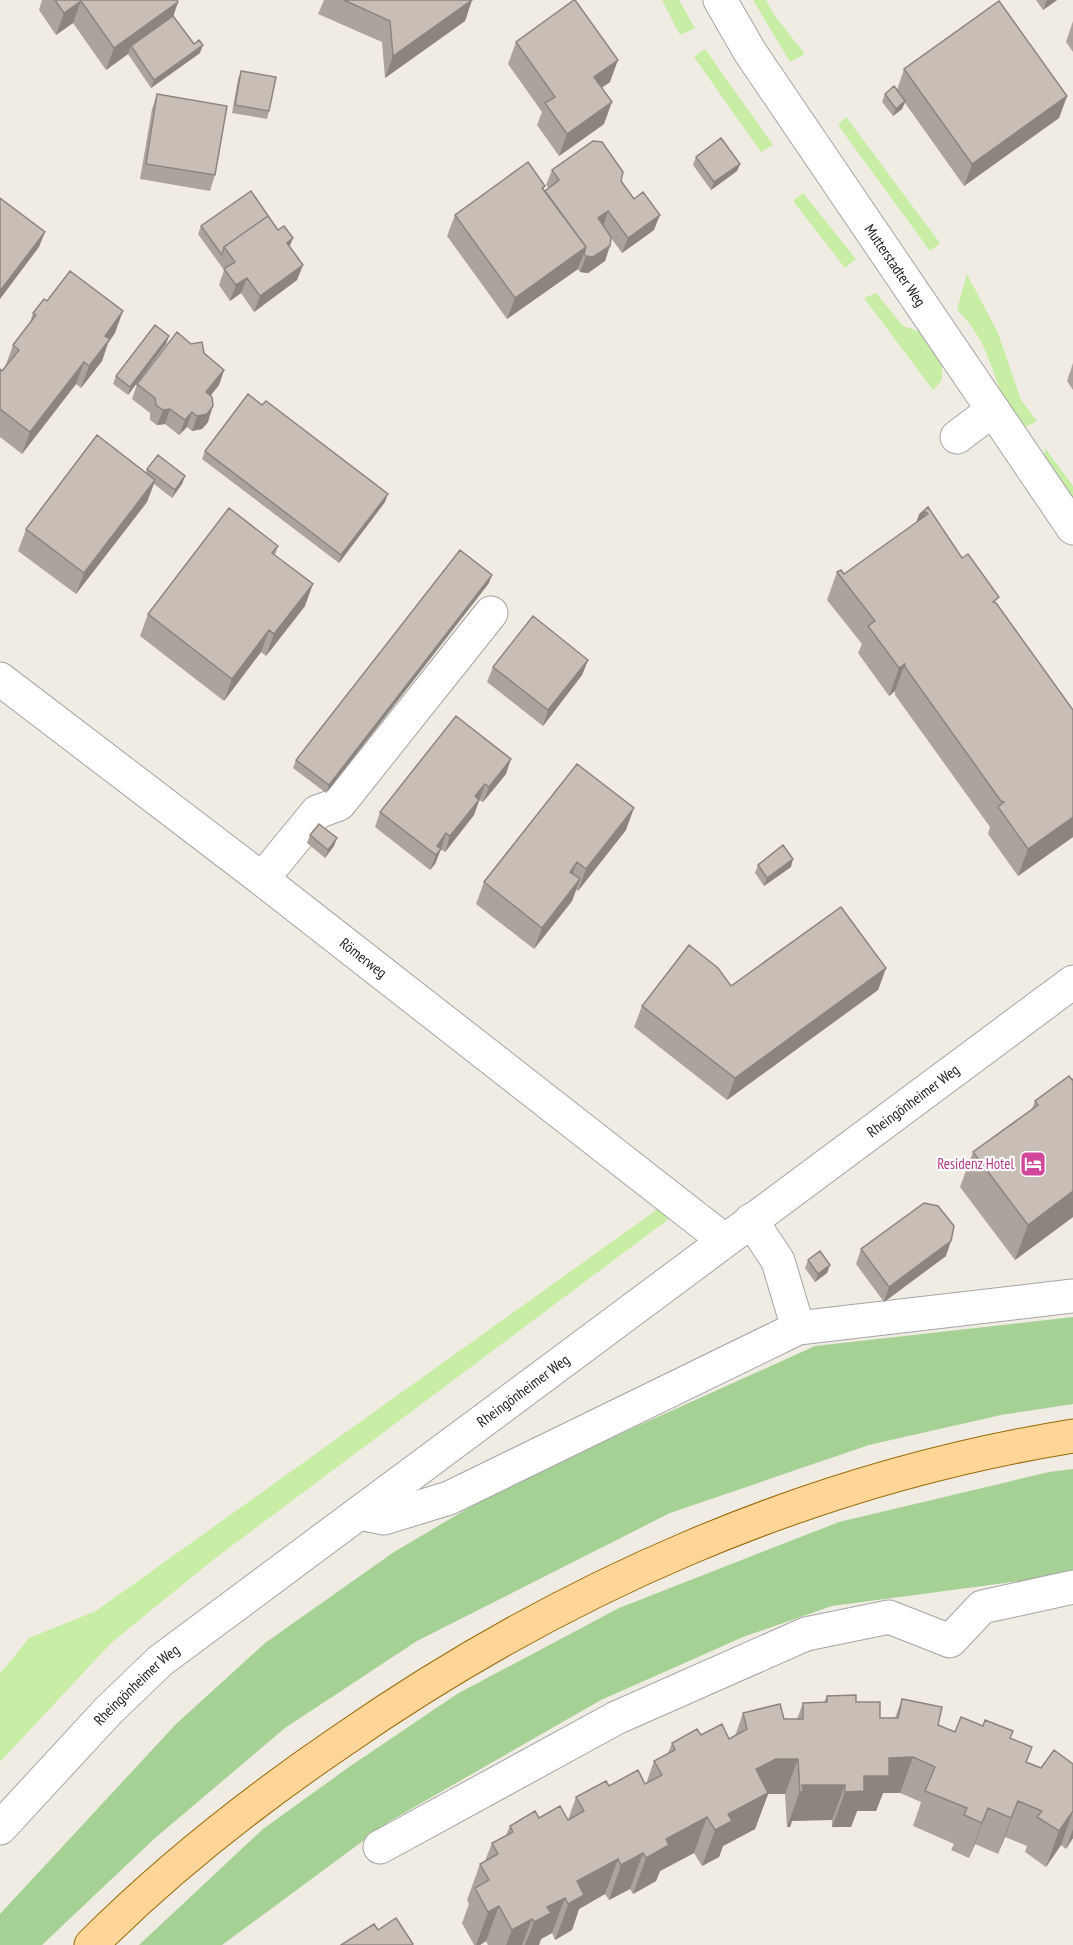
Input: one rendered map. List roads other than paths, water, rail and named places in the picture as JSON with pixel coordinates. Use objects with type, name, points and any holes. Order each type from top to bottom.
[{"type":"main road","points":[[91,1945],[118,1918],[216,1833],[290,1776],[396,1702],[486,1647],[586,1595],[688,1546],[791,1508],[888,1477],[1011,1446],[1073,1436]]},
{"type":"street","name":"Mutterstadter Weg","points":[[720,0],[750,52],[1073,528]]},
{"type":"street","points":[[957,437],[993,410]]},
{"type":"street","points":[[262,879],[317,812],[339,804],[491,613]]},
{"type":"street","name":"Römerweg","points":[[0,679],[262,879],[724,1240]]},
{"type":"street","name":"Rheingönheimer Weg","points":[[0,1828],[108,1711],[160,1661],[1073,981]]},
{"type":"street","points":[[751,1220],[778,1260],[798,1328]]},
{"type":"street","points":[[359,1513],[384,1518],[449,1498],[798,1328],[1073,1296]]},
{"type":"street","points":[[380,1847],[616,1718],[806,1634],[889,1617],[950,1641],[982,1607],[1073,1587]]},
{"type":"place","name":"Residenz Hotel","points":[[1033,1164]]}]
